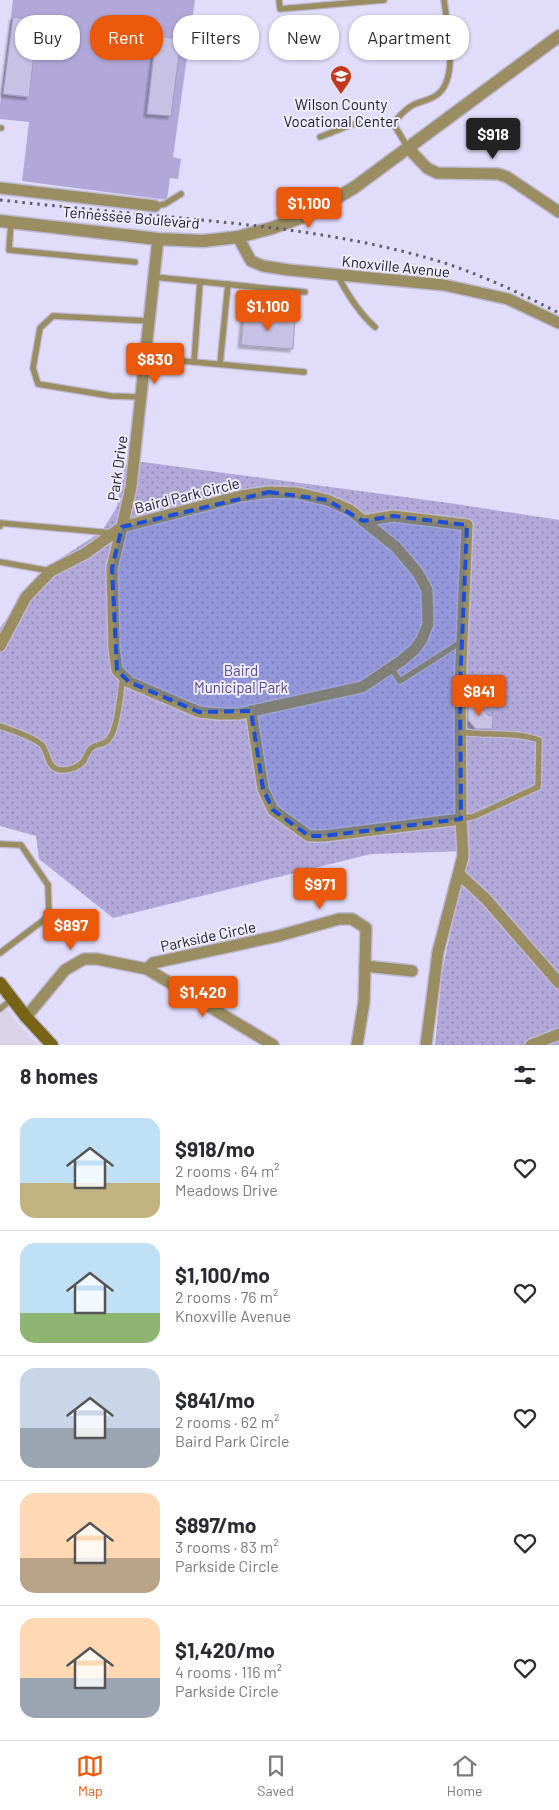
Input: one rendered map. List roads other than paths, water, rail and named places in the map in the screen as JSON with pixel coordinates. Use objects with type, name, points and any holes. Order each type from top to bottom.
[{"type":"main road","points":[[0,983],[26,1017],[52,1045]]},
{"type":"street","name":"Tennessee Boulevard","points":[[6,222],[158,239],[203,241],[238,237],[272,228],[308,215],[355,187],[559,36]]},
{"type":"street","points":[[408,148],[426,168],[437,173],[498,174],[507,177],[559,212]]},
{"type":"street","points":[[0,188],[155,206]]},
{"type":"street","name":"Knoxville Avenue","points":[[238,237],[251,261],[263,266],[444,285],[508,299],[559,323]]},
{"type":"street","name":"Park Drive","points":[[118,530],[131,487],[158,239]]},
{"type":"street","name":"Baird Park Circle","points":[[270,492],[297,493],[327,500],[350,510],[363,520],[396,547],[409,560],[418,573],[426,590],[428,624],[422,639],[414,648],[391,668],[362,687],[239,714],[219,714],[199,712],[128,682],[117,670],[114,648],[112,568],[118,530],[241,496],[270,492]]},
{"type":"street","points":[[363,520],[393,516],[467,525],[464,641],[460,687],[463,856],[438,952],[426,1045]]},
{"type":"street","points":[[0,646],[26,597],[51,570],[86,552],[118,530]]},
{"type":"street","points":[[251,711],[263,789],[273,810],[309,836],[324,836],[461,819]]},
{"type":"street","points":[[459,874],[486,899],[559,984]]},
{"type":"street","name":"Parkside Circle","points":[[147,969],[153,963],[278,936],[339,919],[352,919],[366,928],[364,1002],[358,1045]]},
{"type":"street","name":"Parkside Circle","points":[[26,1017],[65,970],[84,959],[97,959],[147,969],[273,1045]]},
{"type":"street","points":[[366,966],[412,971]]},
{"type":"street","points":[[531,1045],[559,1034]]},
{"type":"lane","points":[[279,0],[280,9],[384,0]]},
{"type":"lane","points":[[320,137],[353,124],[392,123],[411,106],[437,95],[449,78],[450,59],[444,0]]},
{"type":"lane","points":[[392,123],[408,148]]},
{"type":"lane","points":[[155,206],[166,204],[181,194]]},
{"type":"lane","points":[[6,222],[9,250],[136,262]]},
{"type":"lane","points":[[337,274],[348,295],[365,319],[375,327]]},
{"type":"lane","points":[[154,277],[305,292]]},
{"type":"lane","points":[[194,362],[200,282]]},
{"type":"lane","points":[[220,364],[228,284]]},
{"type":"lane","points":[[141,397],[111,396],[38,384],[34,368],[40,328],[53,316],[149,320]]},
{"type":"lane","points":[[145,358],[304,372]]},
{"type":"lane","points":[[0,526],[0,523],[118,530]]},
{"type":"lane","points":[[0,562],[51,570]]},
{"type":"lane","points":[[391,668],[400,681],[464,641]]},
{"type":"lane","points":[[0,726],[40,743],[46,750],[51,765],[56,769],[64,771],[70,769],[82,763],[90,749],[104,743],[111,736],[124,677]]},
{"type":"lane","points":[[460,732],[484,735],[512,734],[539,740],[538,787],[475,816],[461,819]]},
{"type":"lane","points":[[0,844],[22,845],[48,885],[49,916],[0,953]]},
{"type":"lane","points":[[0,1009],[12,999]]},
{"type":"railway","points":[[0,200],[254,226],[316,234],[377,245],[438,261],[469,272],[515,291],[559,313]]},
{"type":"place","name":"Wilson County Vocational Center","points":[[341,95]]},
{"type":"park label","name":"Baird Municipal Park","points":[[241,678]]}]
